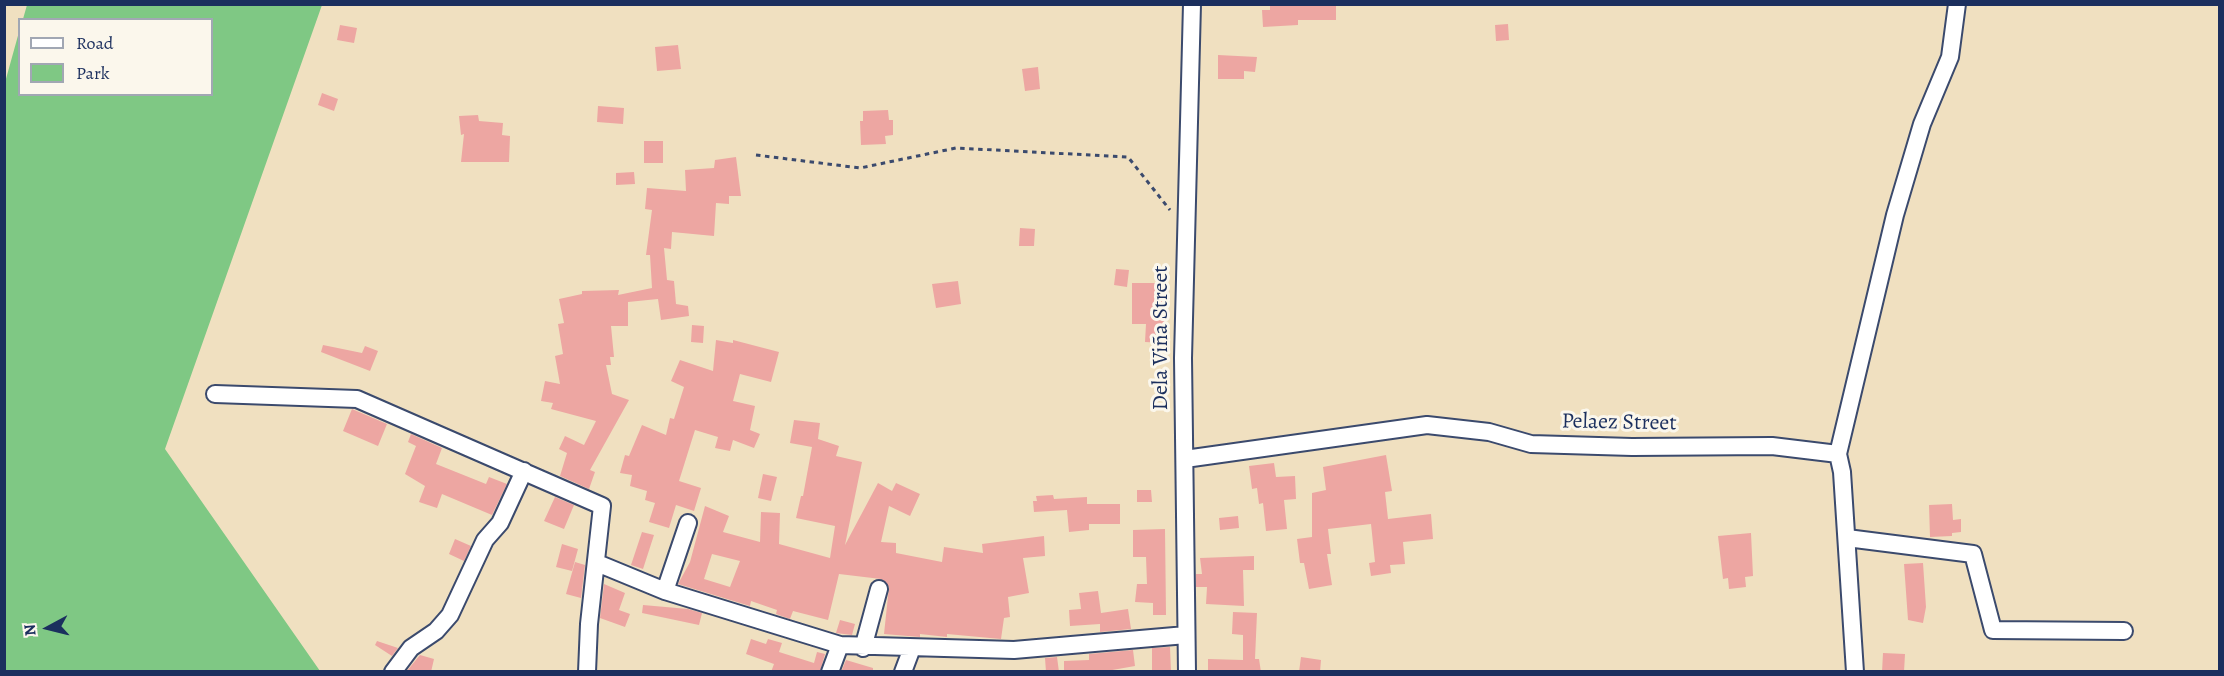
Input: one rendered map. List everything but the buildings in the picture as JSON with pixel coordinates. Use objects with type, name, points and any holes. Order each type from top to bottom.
[{"type":"street","name":"Dela Viña Street","points":[[1187,672],[1183,358],[1192,4]]},
{"type":"street","points":[[1855,672],[1847,538],[1838,454],[1895,215],[1922,124],[1950,57],[1957,4]]},
{"type":"street","points":[[215,394],[357,399],[602,506],[589,624],[587,672]]},
{"type":"street","name":"Pelaez Street","points":[[1185,459],[1427,425],[1490,432],[1531,444],[1632,447],[1772,446],[1838,454]]},
{"type":"street","points":[[393,672],[411,648],[436,631],[450,615],[485,540],[500,523],[524,471]]},
{"type":"street","points":[[665,591],[688,523]]},
{"type":"street","points":[[1847,538],[1973,554],[1993,630],[2124,631]]},
{"type":"street","points":[[597,563],[665,591],[840,645],[863,648],[1014,650],[1186,635]]},
{"type":"street","points":[[863,648],[879,589]]},
{"type":"street","points":[[830,672],[840,645]]},
{"type":"street","points":[[903,672],[912,648]]},
{"type":"path","points":[[756,155],[860,168],[956,148],[1128,157],[1186,231]]},
{"type":"green space","points":[[27,5],[322,5],[165,449],[320,671],[5,671],[4,86],[18,36],[18,96],[213,96],[213,18],[23,18]]}]
